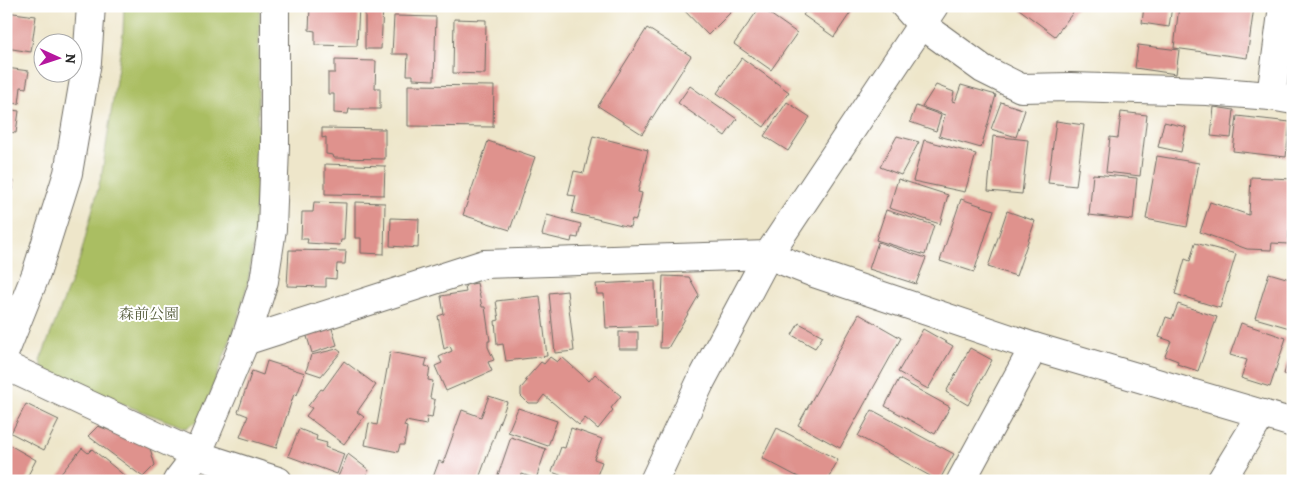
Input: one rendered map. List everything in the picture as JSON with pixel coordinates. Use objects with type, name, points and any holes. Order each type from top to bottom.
[{"type":"street","points":[[6,349],[36,274],[68,173],[87,62],[91,6]]},
{"type":"street","points":[[177,481],[197,455],[245,340],[264,281],[272,229],[275,147],[275,6]]},
{"type":"street","points":[[654,481],[700,383],[768,255],[920,12],[983,69],[1022,88],[1070,87],[1207,91],[1282,98],[1283,6]]},
{"type":"street","points":[[245,340],[484,264],[768,255],[814,274],[1034,347],[1293,423]]},
{"type":"street","points":[[961,481],[1034,347]]},
{"type":"street","points":[[6,366],[197,455],[278,481]]},
{"type":"street","points":[[1221,481],[1262,414]]},
{"type":"green space","name":"森前公園","points":[[124,6],[260,6],[255,235],[248,282],[239,316],[201,419],[186,428],[46,375],[40,361],[80,258],[102,173],[123,33]]},
{"type":"building","points":[[310,6],[359,6],[357,46],[315,45],[315,31],[309,30]]},
{"type":"building","points":[[365,6],[383,6],[381,49],[365,49]]},
{"type":"building","points":[[680,6],[737,6],[708,35]]},
{"type":"building","points":[[810,6],[855,6],[834,37],[803,15]]},
{"type":"building","points":[[1015,6],[1078,6],[1055,36]]},
{"type":"building","points":[[1144,6],[1172,6],[1169,27],[1142,23]]},
{"type":"building","points":[[1179,6],[1254,7],[1247,58],[1174,48]]},
{"type":"building","points":[[760,7],[797,33],[771,70],[734,44]]},
{"type":"building","points":[[6,12],[36,16],[34,32],[32,32],[31,52],[6,48]]},
{"type":"building","points":[[394,16],[436,17],[434,80],[413,79],[413,75],[407,75],[408,54],[392,54]]},
{"type":"building","points":[[454,19],[486,20],[485,74],[453,73]]},
{"type":"building","points":[[647,28],[691,56],[642,134],[598,106]]},
{"type":"building","points":[[1138,45],[1179,50],[1176,74],[1135,68]]},
{"type":"building","points":[[742,58],[789,92],[764,127],[717,93]]},
{"type":"building","points":[[335,60],[376,61],[375,88],[380,88],[380,109],[349,109],[348,114],[334,113],[334,94],[328,94],[328,73],[335,73]]},
{"type":"building","points":[[6,68],[29,71],[26,88],[21,87],[19,104],[6,102]]},
{"type":"building","points":[[408,85],[494,86],[493,127],[408,126]]},
{"type":"building","points":[[936,85],[954,92],[952,101],[955,102],[961,85],[996,95],[981,148],[939,136],[945,115],[922,107]]},
{"type":"building","points":[[690,86],[737,119],[725,136],[678,103]]},
{"type":"building","points":[[787,102],[810,117],[788,151],[764,136]]},
{"type":"building","points":[[1001,102],[1025,110],[1016,137],[991,129]]},
{"type":"building","points":[[916,106],[941,115],[936,131],[910,122]]},
{"type":"building","points":[[1214,107],[1234,110],[1231,138],[1211,136]]},
{"type":"building","points":[[6,109],[19,111],[16,133],[9,132],[7,143]]},
{"type":"building","points":[[1121,112],[1147,115],[1140,176],[1106,172],[1110,137],[1118,138]]},
{"type":"building","points":[[1237,116],[1290,122],[1286,157],[1233,151]]},
{"type":"building","points":[[1056,121],[1084,125],[1076,186],[1048,183]]},
{"type":"building","points":[[1164,122],[1186,127],[1181,152],[1158,147]]},
{"type":"building","points":[[322,128],[385,129],[385,159],[334,158],[333,155],[326,154],[326,137],[322,138]]},
{"type":"building","points":[[593,136],[648,150],[638,192],[642,193],[636,220],[632,219],[630,227],[572,213],[576,196],[568,195],[574,171],[584,173]]},
{"type":"building","points":[[897,136],[919,142],[901,175],[880,167]]},
{"type":"building","points":[[993,136],[1028,140],[1022,194],[988,191]]},
{"type":"building","points":[[924,140],[976,154],[965,192],[913,181]]},
{"type":"building","points":[[488,141],[535,157],[510,230],[463,215]]},
{"type":"building","points":[[1157,156],[1199,163],[1187,227],[1146,219]]},
{"type":"building","points":[[6,158],[11,159],[7,177],[6,177]]},
{"type":"building","points":[[325,164],[385,166],[384,195],[325,194]]},
{"type":"building","points":[[1093,174],[1137,178],[1133,220],[1089,215]]},
{"type":"building","points":[[1251,177],[1292,179],[1293,231],[1289,230],[1288,244],[1272,243],[1271,250],[1247,249],[1200,232],[1210,202],[1249,215]]},
{"type":"building","points":[[6,179],[14,181],[9,202],[6,202]]},
{"type":"building","points":[[898,179],[948,195],[940,224],[889,208]]},
{"type":"building","points":[[961,199],[994,210],[974,272],[940,261]]},
{"type":"building","points":[[314,202],[346,203],[344,240],[341,240],[340,245],[307,243],[308,239],[301,239],[302,212],[313,212]]},
{"type":"building","points":[[355,202],[385,203],[384,254],[361,253],[361,238],[355,238]]},
{"type":"building","points":[[886,210],[934,225],[925,255],[876,240]]},
{"type":"building","points":[[1007,211],[1035,221],[1016,276],[988,267]]},
{"type":"building","points":[[547,215],[581,224],[578,238],[572,237],[571,242],[542,235]]},
{"type":"building","points":[[391,218],[419,219],[418,248],[390,246]]},
{"type":"building","points":[[878,242],[926,258],[916,284],[869,269]]},
{"type":"building","points":[[1195,243],[1236,254],[1220,308],[1175,294],[1185,259],[1190,261]]},
{"type":"building","points":[[289,250],[346,251],[345,264],[337,264],[336,279],[326,278],[326,287],[287,286]]},
{"type":"building","points":[[1269,273],[1293,280],[1293,329],[1255,318]]},
{"type":"building","points":[[663,276],[689,277],[699,295],[668,348],[660,348]]},
{"type":"building","points":[[655,281],[656,326],[606,328],[604,294],[597,294],[596,284]]},
{"type":"building","points":[[477,283],[482,307],[485,307],[490,341],[488,341],[488,347],[494,360],[488,362],[492,371],[446,391],[435,366],[442,363],[439,357],[452,351],[450,346],[444,349],[438,316],[444,314],[441,296],[466,292],[465,285]]},
{"type":"building","points":[[567,291],[574,351],[555,353],[549,293]]},
{"type":"building","points":[[540,296],[547,356],[506,361],[503,344],[497,345],[495,321],[499,320],[496,301]]},
{"type":"building","points":[[1178,304],[1217,317],[1198,371],[1177,364],[1178,361],[1165,356],[1171,341],[1159,337],[1166,317],[1172,319]]},
{"type":"building","points":[[859,314],[901,338],[840,448],[798,425]]},
{"type":"building","points":[[330,322],[337,345],[312,353],[305,330]]},
{"type":"building","points":[[799,323],[823,336],[815,348],[792,335]]},
{"type":"building","points":[[1241,323],[1286,338],[1270,387],[1241,378],[1247,360],[1230,355]]},
{"type":"building","points":[[923,329],[953,346],[928,389],[898,372]]},
{"type":"building","points":[[619,332],[638,332],[638,349],[619,349]]},
{"type":"building","points":[[970,348],[992,360],[968,405],[946,392]]},
{"type":"building","points":[[337,349],[341,352],[321,376],[306,371],[311,355]]},
{"type":"building","points":[[1291,351],[1293,352],[1293,377],[1284,374]]},
{"type":"building","points":[[390,352],[427,359],[425,366],[430,367],[428,380],[433,381],[430,398],[435,400],[432,418],[427,417],[426,425],[406,421],[404,426],[407,427],[404,445],[400,445],[398,452],[365,445],[369,423],[377,425]]},
{"type":"building","points":[[550,357],[557,362],[562,357],[589,381],[595,374],[621,396],[598,429],[585,418],[579,425],[544,395],[538,403],[528,403],[521,396],[521,388],[527,381],[525,380],[541,362],[544,364]]},
{"type":"building","points":[[267,361],[305,373],[297,395],[294,394],[276,448],[240,437],[248,416],[238,412],[252,371],[263,375]]},
{"type":"building","points":[[344,361],[376,385],[357,412],[364,417],[344,444],[306,416],[312,408],[308,406],[321,389],[323,390]]},
{"type":"building","points":[[899,379],[950,407],[935,434],[885,406]]},
{"type":"building","points":[[489,396],[507,402],[478,481],[432,480],[439,461],[443,463],[462,410],[481,417]]},
{"type":"building","points":[[26,404],[59,420],[44,450],[11,433]]},
{"type":"building","points":[[518,408],[557,421],[548,446],[508,432]]},
{"type":"building","points":[[872,410],[954,454],[939,481],[858,436]]},
{"type":"building","points":[[98,426],[149,445],[155,465],[143,477],[88,436]]},
{"type":"building","points":[[571,428],[602,439],[594,459],[602,462],[595,481],[576,481],[552,472],[561,447],[565,448]]},
{"type":"building","points":[[777,428],[838,460],[827,481],[806,481],[762,458]]},
{"type":"building","points":[[299,429],[317,436],[316,440],[327,443],[325,447],[344,454],[337,474],[288,456]]},
{"type":"building","points":[[511,437],[546,449],[536,479],[522,474],[520,481],[496,481]]},
{"type":"building","points":[[6,443],[36,460],[25,481],[12,481],[6,478]]},
{"type":"building","points":[[82,448],[88,453],[92,449],[131,481],[55,481]]},
{"type":"building","points":[[348,454],[369,470],[363,481],[337,479]]}]
